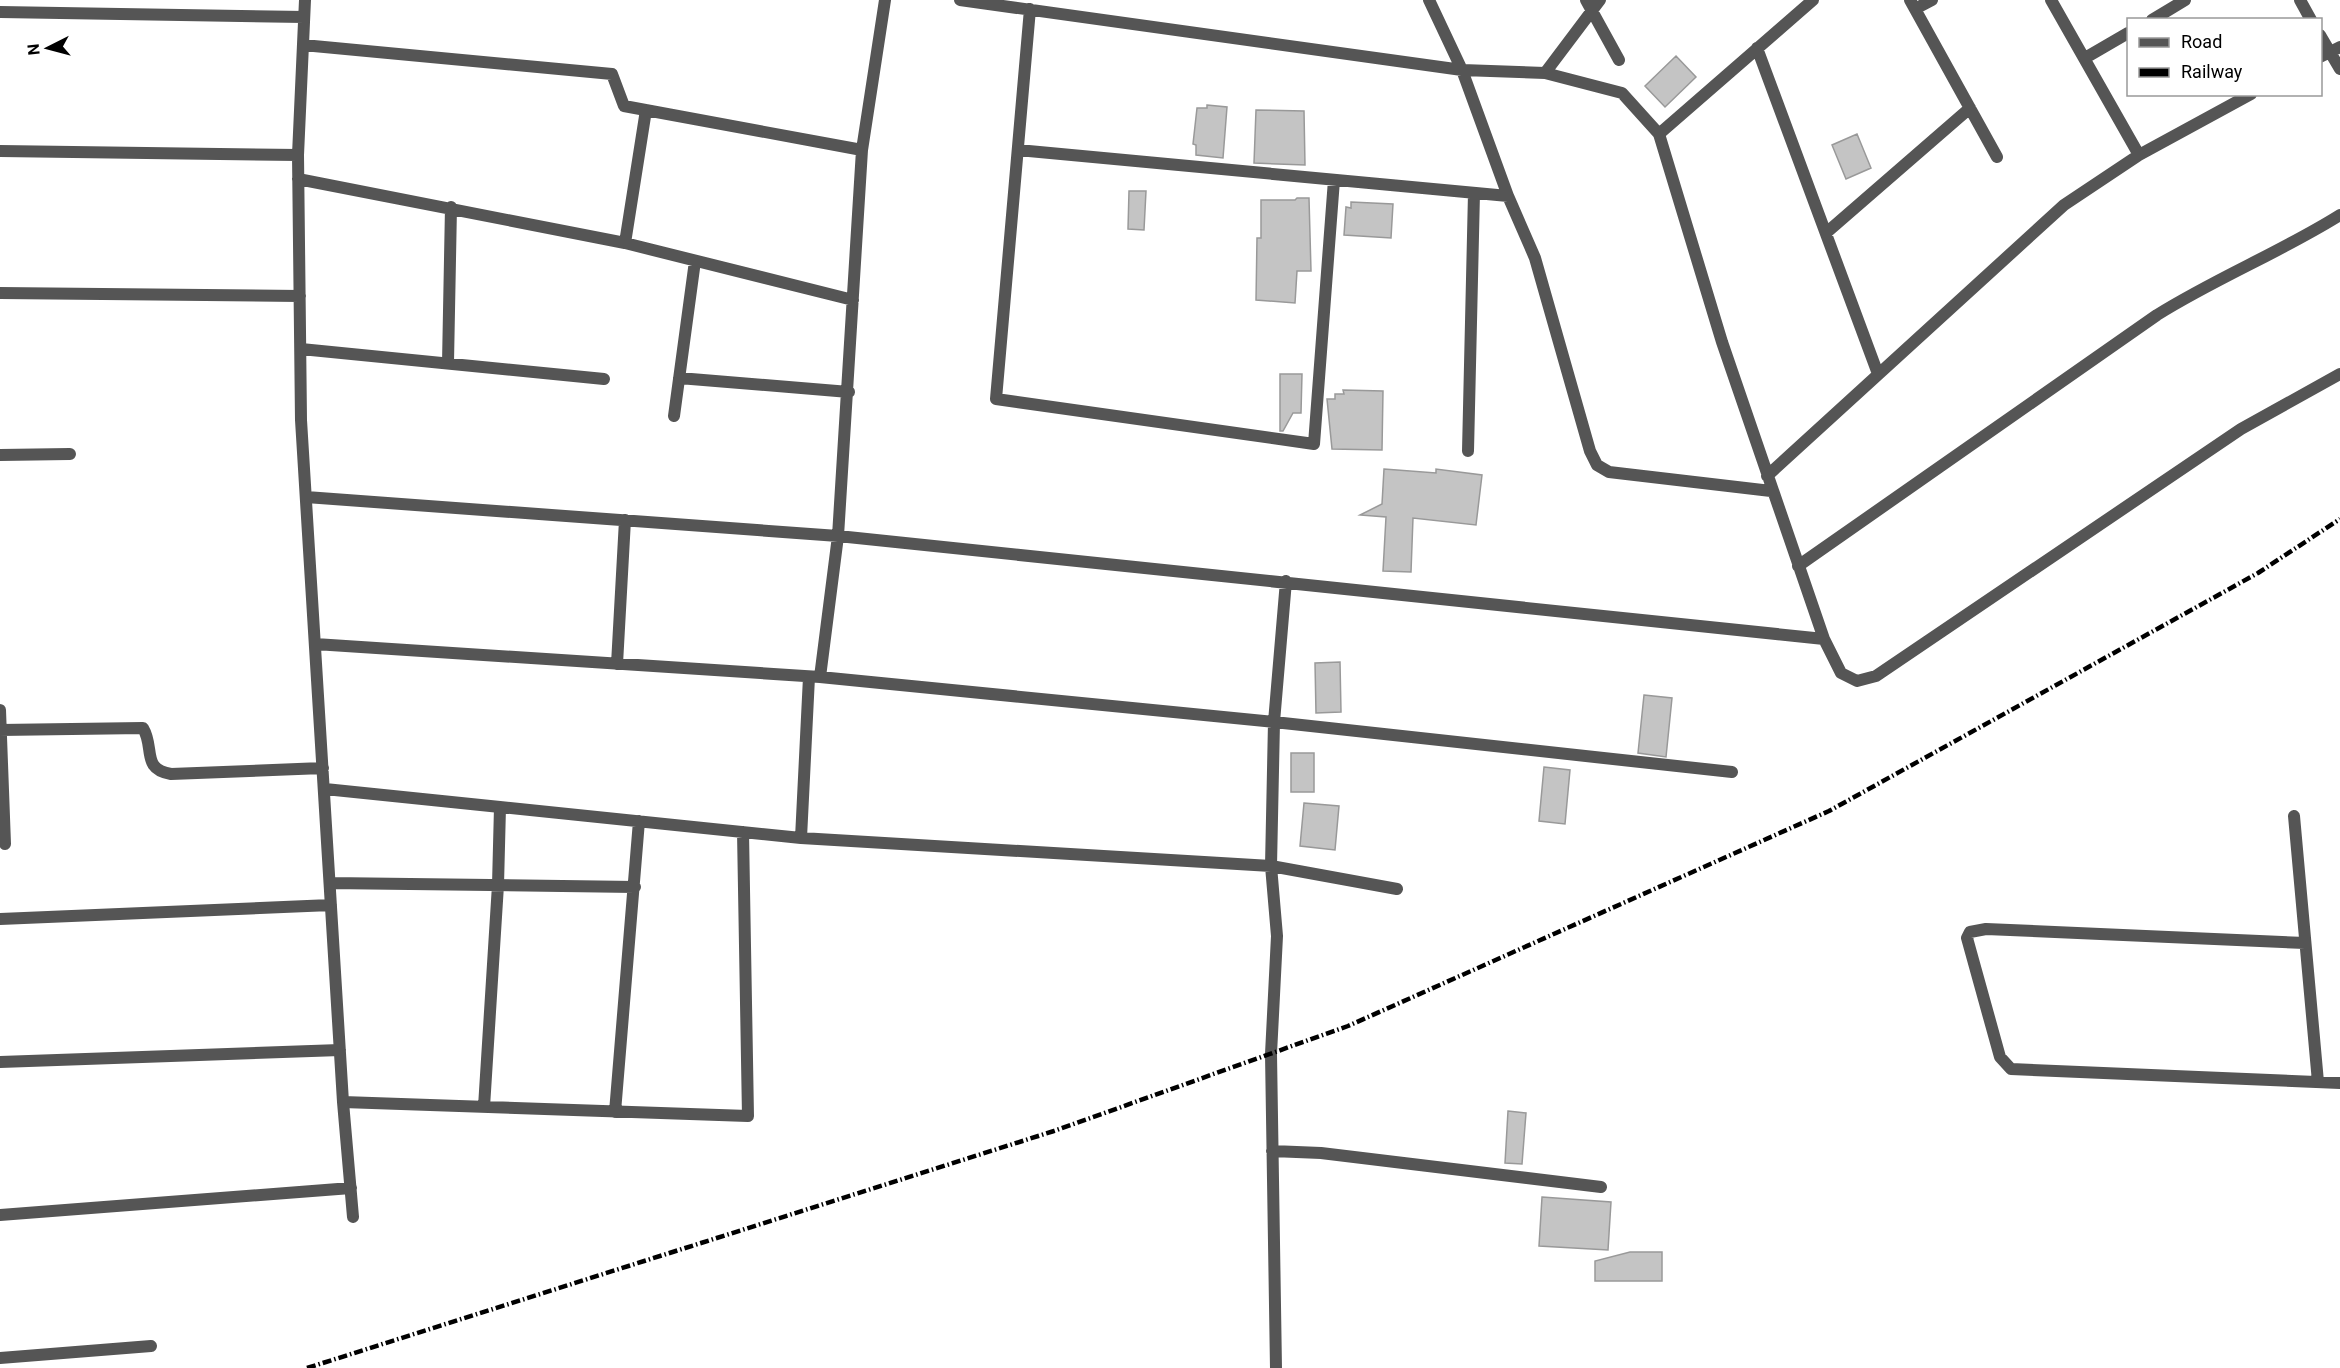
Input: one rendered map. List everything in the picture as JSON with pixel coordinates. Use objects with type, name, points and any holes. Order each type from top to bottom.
[{"type":"street","points":[[305,0],[298,178],[306,496],[340,1050],[353,1217]]},
{"type":"street","points":[[801,838],[815,677],[838,536],[849,392],[862,150],[885,0]]},
{"type":"street","points":[[960,0],[1462,70],[1545,73],[1622,93],[1659,134],[1767,476],[1824,639],[1836,664],[1848,678],[1857,681],[1876,676],[2241,429],[2340,374]]},
{"type":"street","points":[[1429,0],[1462,70],[1508,196],[1535,258],[1590,451],[1597,465],[1609,472],[1772,491]]},
{"type":"street","points":[[1659,134],[1813,0]]},
{"type":"street","points":[[1932,0],[1912,5],[1997,157]]},
{"type":"street","points":[[2051,0],[2139,155]]},
{"type":"street","points":[[2155,18],[2186,0]]},
{"type":"street","points":[[2300,0],[2310,18]]},
{"type":"street","points":[[1545,73],[1592,3]]},
{"type":"street","points":[[1592,3],[1619,60]]},
{"type":"street","points":[[1030,9],[996,399],[1314,444],[1334,180]]},
{"type":"street","points":[[0,12],[304,17]]},
{"type":"street","points":[[2085,58],[2127,34]]},
{"type":"street","points":[[2322,38],[2340,69]]},
{"type":"street","points":[[303,45],[612,74],[624,106],[862,150]]},
{"type":"street","points":[[1757,48],[1878,374]]},
{"type":"street","points":[[1767,476],[2064,205],[2139,155],[2248,96]]},
{"type":"street","points":[[1826,233],[1970,108]]},
{"type":"street","points":[[626,243],[646,110]]},
{"type":"street","points":[[1018,150],[1508,196]]},
{"type":"street","points":[[0,151],[298,155]]},
{"type":"street","points":[[298,178],[626,243],[853,300]]},
{"type":"street","points":[[1468,451],[1474,193]]},
{"type":"street","points":[[448,363],[452,207]]},
{"type":"street","points":[[1798,566],[2157,315],[2200,288],[2298,240],[2340,215]]},
{"type":"street","points":[[674,416],[695,261]]},
{"type":"street","points":[[0,294],[300,296]]},
{"type":"street","points":[[301,349],[604,379]]},
{"type":"street","points":[[679,378],[849,392]]},
{"type":"street","points":[[0,455],[70,454]]},
{"type":"street","points":[[306,496],[838,536],[1824,639]]},
{"type":"street","points":[[617,664],[625,520]]},
{"type":"street","points":[[1276,1368],[1271,1054],[1277,936],[1271,866],[1274,722],[1286,581]]},
{"type":"street","points":[[315,644],[815,677],[1274,722],[1732,772]]},
{"type":"street","points":[[0,710],[5,844]]},
{"type":"street","points":[[0,730],[143,728],[147,735],[152,765],[159,772],[171,774],[323,768]]},
{"type":"street","points":[[325,789],[801,838],[1271,866],[1397,889]]},
{"type":"street","points":[[484,1107],[498,885],[500,807]]},
{"type":"street","points":[[2294,816],[2318,1082]]},
{"type":"street","points":[[615,1112],[639,821]]},
{"type":"street","points":[[344,1102],[748,1116],[743,832]]},
{"type":"street","points":[[330,883],[635,887]]},
{"type":"street","points":[[0,919],[331,905]]},
{"type":"street","points":[[2305,943],[1986,929],[1970,932],[1967,938],[2000,1057],[2011,1069],[2340,1083]]},
{"type":"street","points":[[0,1062],[340,1050]]},
{"type":"street","points":[[1272,1151],[1321,1153],[1601,1188]]},
{"type":"street","points":[[0,1215],[351,1188]]},
{"type":"street","points":[[0,1358],[151,1346]]},
{"type":"building","points":[[1676,56],[1696,77],[1665,107],[1645,86]]},
{"type":"building","points":[[1207,105],[1227,107],[1223,158],[1196,155],[1196,145],[1193,144],[1197,108],[1207,108]]},
{"type":"building","points":[[1256,110],[1304,111],[1305,165],[1254,163]]},
{"type":"building","points":[[1857,134],[1871,168],[1846,179],[1832,145]]},
{"type":"building","points":[[1129,191],[1146,191],[1144,230],[1128,229]]},
{"type":"building","points":[[1309,198],[1311,271],[1297,271],[1295,303],[1256,300],[1257,238],[1261,238],[1261,200],[1295,200]]},
{"type":"building","points":[[1351,202],[1393,204],[1391,238],[1344,235],[1346,207],[1351,208]]},
{"type":"building","points":[[1280,374],[1302,374],[1301,413],[1293,413],[1283,431],[1280,431]]},
{"type":"building","points":[[1343,390],[1383,391],[1382,450],[1332,449],[1327,399],[1335,399],[1335,394],[1344,394]]},
{"type":"building","points":[[1384,469],[1436,473],[1436,469],[1482,475],[1476,525],[1413,518],[1411,572],[1383,571],[1386,517],[1360,515],[1382,504]]},
{"type":"building","points":[[1340,662],[1341,712],[1316,713],[1315,663]]},
{"type":"building","points":[[1644,695],[1672,698],[1666,757],[1638,753]]},
{"type":"building","points":[[1291,753],[1314,753],[1314,792],[1291,792]]},
{"type":"building","points":[[1544,767],[1570,770],[1565,824],[1539,821]]},
{"type":"building","points":[[1304,803],[1339,806],[1335,850],[1300,846]]},
{"type":"building","points":[[1508,1111],[1526,1113],[1522,1164],[1505,1163]]},
{"type":"building","points":[[1542,1197],[1611,1202],[1608,1250],[1539,1246]]},
{"type":"building","points":[[1630,1252],[1662,1252],[1662,1281],[1595,1281],[1595,1261]]},
{"type":"railway","points":[[307,1368],[1054,1131],[1348,1026],[1829,811],[2258,573],[2340,519]]}]
